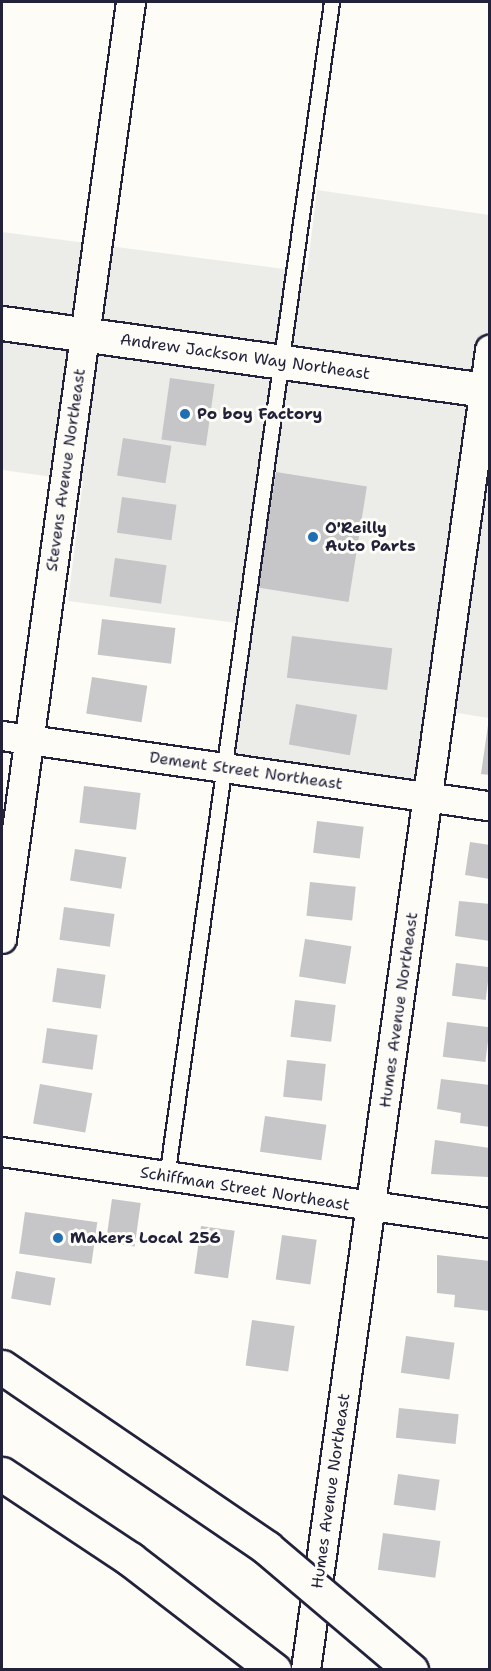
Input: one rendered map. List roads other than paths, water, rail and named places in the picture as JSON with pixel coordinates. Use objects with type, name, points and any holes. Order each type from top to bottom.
[{"type":"main road","name":"Andrew Jackson Way Northeast","points":[[2,323],[487,391]]},
{"type":"main road","points":[[2,1367],[267,1548],[411,1670]]},
{"type":"main road","points":[[2,1474],[130,1559],[274,1670]]},
{"type":"street","name":"Stevens Avenue Northeast","points":[[2,939],[15,738],[85,334],[131,2]]},
{"type":"street","name":"Humes Avenue Northeast","points":[[306,1670],[487,391],[489,350]]},
{"type":"street","name":"Dement Street Northeast","points":[[15,738],[489,806]]},
{"type":"street","name":"Schiffman Street Northeast","points":[[2,1152],[371,1208],[489,1223]]},
{"type":"lane","points":[[168,1178],[332,2]]},
{"type":"place","name":"Po boy Factory","points":[[185,414]]},
{"type":"place","name":"O'Reilly Auto Parts","points":[[313,537]]},
{"type":"place","name":"Makers Local 256","points":[[58,1238]]}]
